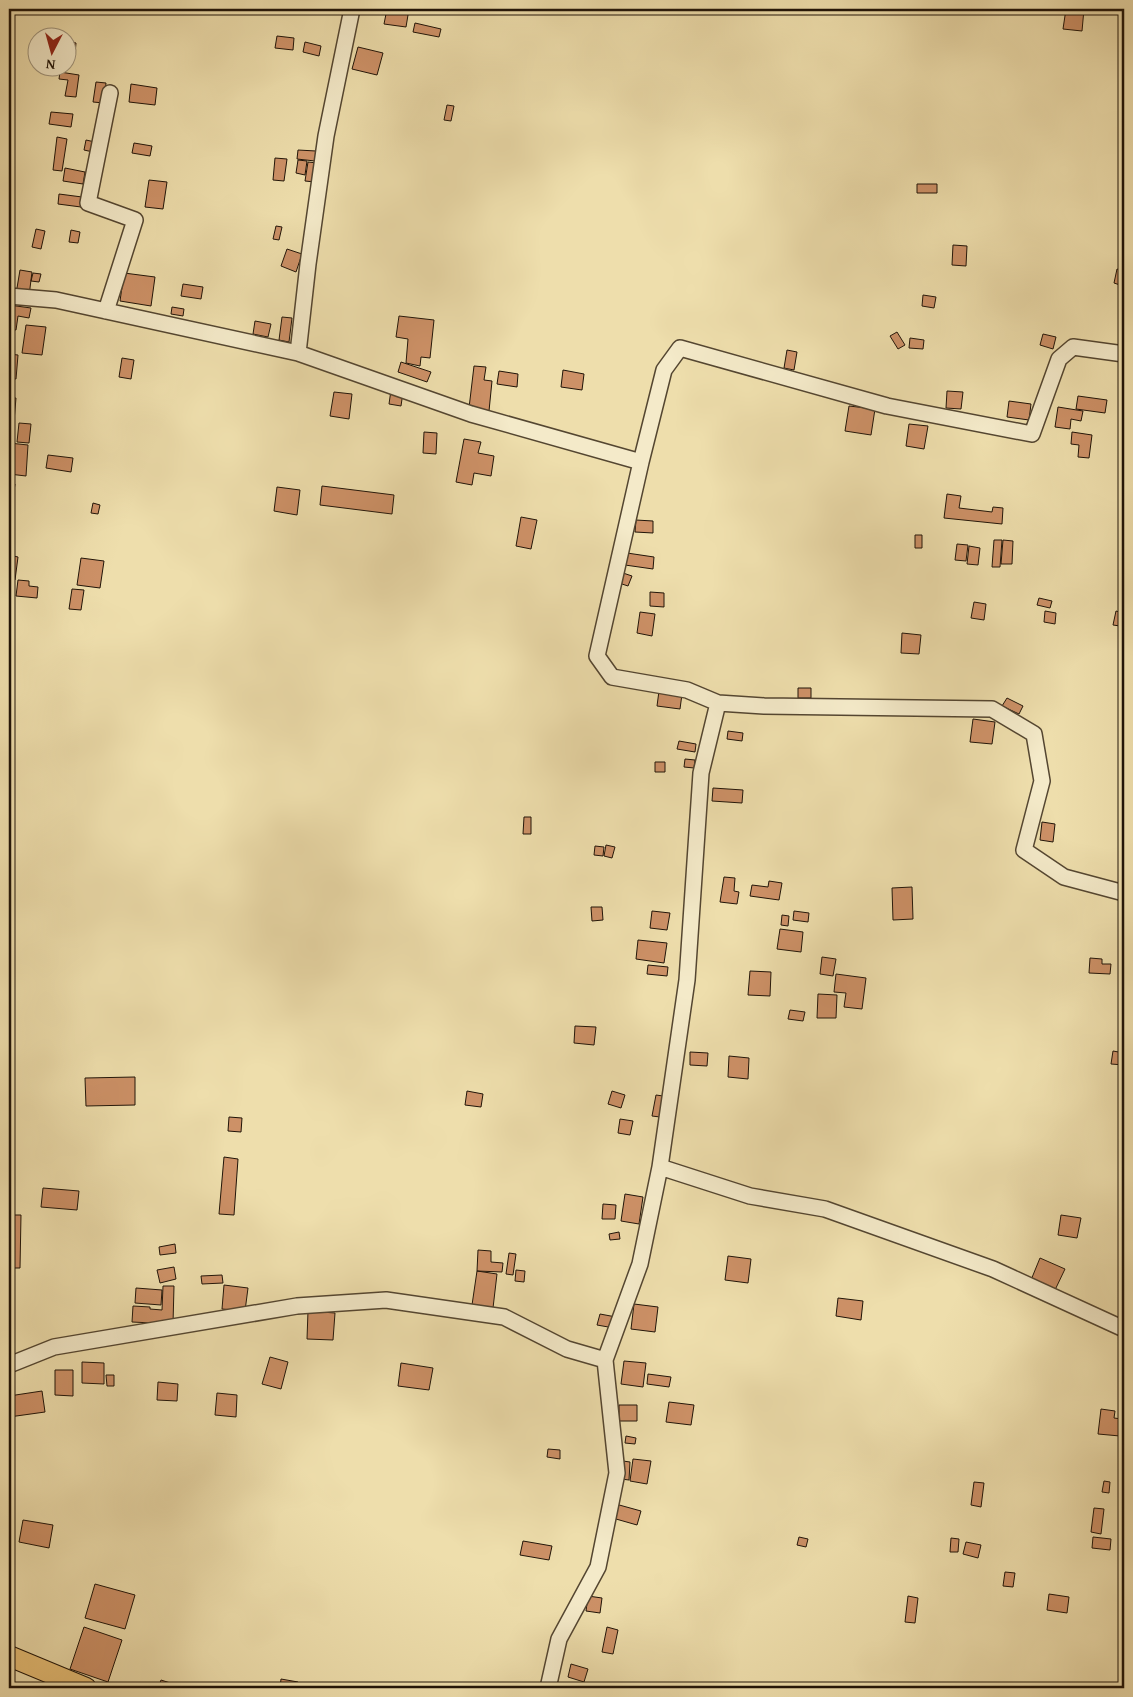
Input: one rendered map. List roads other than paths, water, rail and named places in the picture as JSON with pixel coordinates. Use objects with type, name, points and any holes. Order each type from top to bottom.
[{"type":"main road","points":[[9,1656],[86,1688]]},
{"type":"street","points":[[298,353],[326,136],[352,9]]},
{"type":"street","points":[[106,311],[135,220],[88,203],[110,93]]},
{"type":"street","points":[[9,296],[56,300],[298,353],[471,414],[641,462]]},
{"type":"street","points":[[1124,354],[1073,347],[1059,359],[1032,434],[887,406],[680,348],[664,370],[597,656],[612,677],[687,690],[718,703],[764,706],[992,709],[1034,734],[1042,781],[1024,850],[1064,877],[1124,894]]},
{"type":"street","points":[[548,1688],[559,1639],[598,1567],[617,1473],[605,1360],[640,1264],[660,1167],[687,980],[701,773],[718,703]]},
{"type":"street","points":[[660,1167],[750,1196],[825,1209],[993,1269],[1124,1329]]},
{"type":"street","points":[[9,1365],[54,1347],[297,1306],[386,1300],[504,1317],[567,1349],[605,1360]]}]
